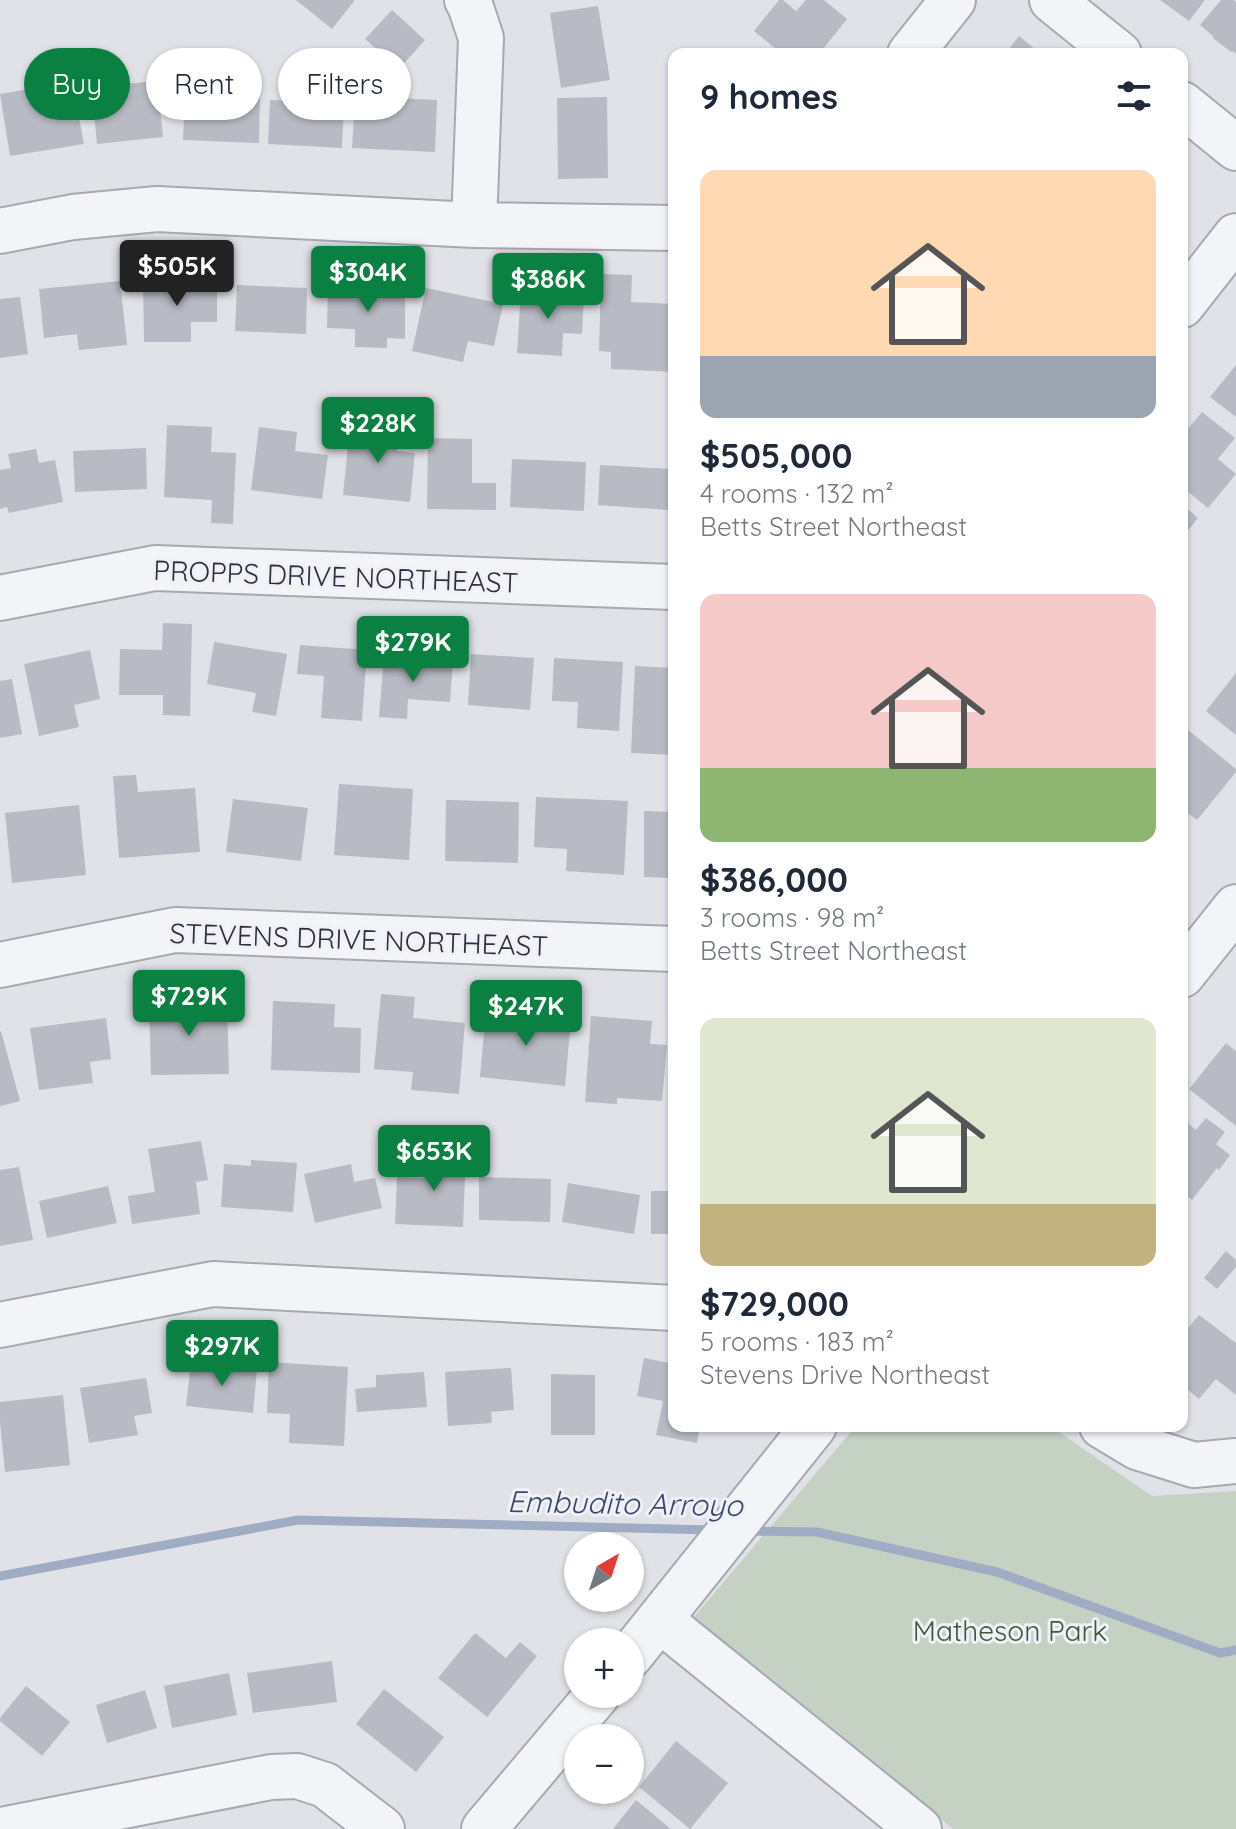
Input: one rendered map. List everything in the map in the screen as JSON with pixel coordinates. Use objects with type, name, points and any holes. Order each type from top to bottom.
[{"type":"street","points":[[467,0],[481,38],[474,225]]},
{"type":"street","points":[[915,48],[953,0]]},
{"type":"street","points":[[1052,0],[1112,48]]},
{"type":"street","points":[[1188,109],[1236,148]]},
{"type":"street","points":[[0,231],[73,217],[157,209],[474,225],[668,228]]},
{"type":"street","points":[[1188,297],[1236,236]]},
{"type":"street","name":"PROPPS DRIVE NORTHEAST","points":[[0,598],[155,568],[668,587]]},
{"type":"street","points":[[1188,967],[1236,907]]},
{"type":"street","name":"STEVENS DRIVE NORTHEAST","points":[[0,965],[175,930],[668,949]]},
{"type":"street","points":[[0,1325],[213,1284],[668,1308]]},
{"type":"street","points":[[644,1639],[809,1432]]},
{"type":"street","points":[[1112,1432],[1137,1447],[1194,1465],[1236,1461]]},
{"type":"street","points":[[660,1620],[919,1829]]},
{"type":"street","points":[[484,1829],[586,1708]]},
{"type":"street","points":[[6,1829],[271,1777],[297,1776],[325,1785],[382,1829]]},
{"type":"green space","name":"Matheson Park","points":[[851,1432],[1059,1432],[1152,1496],[1236,1491],[1236,1829],[953,1829],[694,1617]]},
{"type":"building","points":[[296,0],[355,0],[332,29]]},
{"type":"building","points":[[779,0],[796,11],[806,0],[824,0],[847,19],[824,48],[775,48],[754,31]]},
{"type":"building","points":[[1160,0],[1205,0],[1189,21]]},
{"type":"building","points":[[1221,0],[1236,2],[1236,54],[1200,25]]},
{"type":"building","points":[[598,6],[610,80],[561,88],[550,13]]},
{"type":"building","points":[[392,10],[425,40],[411,56],[411,48],[375,48],[365,39]]},
{"type":"building","points":[[1019,36],[1034,48],[1010,48]]},
{"type":"building","points":[[146,82],[146,120],[161,120],[163,137],[97,144],[95,120],[130,120],[130,84]]},
{"type":"building","points":[[24,90],[24,120],[79,120],[84,144],[10,156],[0,94]]},
{"type":"building","points":[[607,97],[608,178],[558,179],[557,98]]},
{"type":"building","points":[[411,99],[437,100],[435,152],[352,148],[354,120],[411,120]]},
{"type":"building","points":[[270,100],[278,100],[278,120],[343,120],[342,148],[268,144]]},
{"type":"building","points":[[184,120],[259,120],[259,143],[183,140]]},
{"type":"building","points":[[601,274],[632,275],[631,302],[668,304],[668,372],[611,369],[611,352],[599,351]]},
{"type":"building","points":[[217,279],[217,322],[191,322],[191,342],[144,342],[143,280]]},
{"type":"building","points":[[120,281],[127,345],[79,350],[77,334],[44,338],[39,289]]},
{"type":"building","points":[[237,285],[307,288],[306,334],[235,331]]},
{"type":"building","points":[[328,287],[405,289],[405,339],[387,338],[387,348],[355,347],[355,329],[327,328]]},
{"type":"building","points":[[426,288],[503,304],[494,346],[468,341],[463,362],[412,351]]},
{"type":"building","points":[[521,290],[584,294],[582,334],[563,333],[562,356],[517,353]]},
{"type":"building","points":[[20,297],[28,354],[0,358],[0,299]]},
{"type":"building","points":[[1236,365],[1236,417],[1210,397]]},
{"type":"building","points":[[1202,412],[1235,438],[1218,459],[1236,474],[1208,508],[1188,492],[1188,429]]},
{"type":"building","points":[[167,425],[212,427],[211,452],[236,453],[233,524],[211,523],[212,500],[164,497]]},
{"type":"building","points":[[350,425],[399,430],[397,451],[415,453],[410,502],[343,495]]},
{"type":"building","points":[[259,427],[297,432],[295,451],[328,455],[322,499],[251,490]]},
{"type":"building","points":[[428,438],[472,439],[472,483],[496,483],[496,510],[427,509]]},
{"type":"building","points":[[146,448],[147,489],[75,492],[73,451]]},
{"type":"building","points":[[36,449],[39,463],[55,460],[63,502],[9,513],[7,507],[0,509],[0,470],[11,468],[8,454]]},
{"type":"building","points":[[512,459],[586,462],[584,511],[510,507]]},
{"type":"building","points":[[600,465],[668,469],[668,510],[598,505]]},
{"type":"building","points":[[1188,509],[1198,518],[1188,530]]},
{"type":"building","points":[[163,623],[192,624],[190,716],[163,715],[163,695],[119,695],[120,649],[162,650]]},
{"type":"building","points":[[214,642],[287,654],[276,716],[252,712],[256,693],[207,684]]},
{"type":"building","points":[[300,645],[367,650],[362,721],[321,718],[324,676],[297,674]]},
{"type":"building","points":[[90,650],[100,699],[74,705],[79,727],[39,736],[24,664]]},
{"type":"building","points":[[471,654],[534,658],[530,710],[468,705]]},
{"type":"building","points":[[384,656],[453,661],[450,702],[408,699],[407,719],[379,717]]},
{"type":"building","points":[[554,658],[623,662],[619,731],[577,728],[578,702],[552,701]]},
{"type":"building","points":[[635,666],[668,668],[668,755],[631,753]]},
{"type":"building","points":[[1236,673],[1236,735],[1206,711]]},
{"type":"building","points":[[12,679],[22,734],[0,738],[0,681]]},
{"type":"building","points":[[1188,730],[1236,769],[1197,820],[1188,813]]},
{"type":"building","points":[[136,775],[138,792],[195,788],[200,852],[119,858],[113,776]]},
{"type":"building","points":[[339,784],[413,789],[409,860],[334,855]]},
{"type":"building","points":[[536,797],[628,801],[624,875],[566,871],[567,849],[534,847]]},
{"type":"building","points":[[233,799],[308,808],[301,861],[226,852]]},
{"type":"building","points":[[446,800],[519,802],[518,863],[445,861]]},
{"type":"building","points":[[79,805],[86,875],[12,883],[5,813]]},
{"type":"building","points":[[644,811],[668,812],[668,878],[644,877]]},
{"type":"building","points":[[381,994],[415,997],[413,1018],[465,1023],[459,1094],[411,1090],[413,1072],[374,1069]]},
{"type":"building","points":[[227,1001],[229,1074],[151,1075],[149,1002]]},
{"type":"building","points":[[273,1001],[335,1004],[334,1027],[361,1028],[360,1073],[271,1070]]},
{"type":"building","points":[[486,1011],[571,1019],[565,1086],[480,1077]]},
{"type":"building","points":[[591,1016],[652,1021],[650,1044],[667,1045],[662,1101],[617,1098],[617,1104],[585,1102]]},
{"type":"building","points":[[106,1018],[111,1059],[90,1062],[93,1083],[39,1090],[30,1028]]},
{"type":"building","points":[[0,1032],[20,1101],[0,1106]]},
{"type":"building","points":[[1226,1043],[1236,1051],[1236,1126],[1189,1089]]},
{"type":"building","points":[[1206,1118],[1225,1132],[1216,1144],[1230,1155],[1192,1200],[1188,1197],[1188,1123],[1196,1130]]},
{"type":"building","points":[[201,1141],[208,1180],[196,1182],[200,1214],[132,1224],[128,1196],[155,1192],[148,1149]]},
{"type":"building","points":[[425,1152],[466,1154],[463,1227],[395,1224],[397,1177],[424,1178]]},
{"type":"building","points":[[251,1160],[297,1163],[293,1212],[221,1207],[224,1164],[251,1166]]},
{"type":"building","points":[[351,1164],[354,1182],[375,1178],[382,1208],[315,1223],[304,1174]]},
{"type":"building","points":[[19,1167],[33,1240],[0,1246],[0,1170]]},
{"type":"building","points":[[479,1177],[551,1179],[550,1222],[479,1220]]},
{"type":"building","points":[[568,1183],[640,1195],[634,1234],[562,1222]]},
{"type":"building","points":[[108,1186],[117,1223],[47,1238],[39,1201]]},
{"type":"building","points":[[651,1191],[668,1191],[668,1234],[651,1234]]},
{"type":"building","points":[[1226,1251],[1236,1260],[1236,1267],[1217,1289],[1204,1278]]},
{"type":"building","points":[[1199,1315],[1236,1343],[1236,1395],[1216,1379],[1199,1399],[1188,1390],[1188,1328]]},
{"type":"building","points":[[644,1358],[668,1363],[668,1432],[699,1432],[697,1443],[656,1435],[663,1401],[637,1396]]},
{"type":"building","points":[[191,1362],[257,1369],[253,1413],[186,1406]]},
{"type":"building","points":[[269,1362],[348,1367],[344,1446],[289,1443],[290,1414],[267,1413]]},
{"type":"building","points":[[511,1368],[514,1410],[491,1412],[492,1423],[448,1426],[445,1372]]},
{"type":"building","points":[[424,1372],[427,1407],[357,1412],[355,1389],[376,1387],[376,1375]]},
{"type":"building","points":[[551,1374],[595,1375],[595,1435],[551,1435]]},
{"type":"building","points":[[146,1378],[152,1413],[134,1416],[138,1435],[89,1443],[80,1388]]},
{"type":"building","points":[[63,1395],[70,1465],[5,1472],[0,1402]]},
{"type":"building","points":[[475,1633],[506,1658],[520,1642],[537,1656],[487,1717],[438,1678]]},
{"type":"building","points":[[332,1661],[337,1702],[253,1713],[247,1673]]},
{"type":"building","points":[[229,1673],[237,1715],[172,1728],[164,1686]]},
{"type":"building","points":[[26,1686],[70,1722],[42,1756],[0,1721]]},
{"type":"building","points":[[384,1689],[444,1737],[416,1772],[356,1724]]},
{"type":"building","points":[[145,1690],[157,1728],[107,1743],[96,1705]]},
{"type":"building","points":[[676,1741],[728,1783],[690,1829],[644,1791],[644,1781]]},
{"type":"building","points":[[633,1804],[641,1804],[671,1829],[613,1829]]},
{"type":"waterway","name":"Embudito Arroyo","points":[[0,1576],[298,1520],[712,1530]]},
{"type":"waterway","name":"Embudito Arroyo","points":[[746,1531],[817,1532],[997,1572],[1220,1653],[1236,1650]]}]
